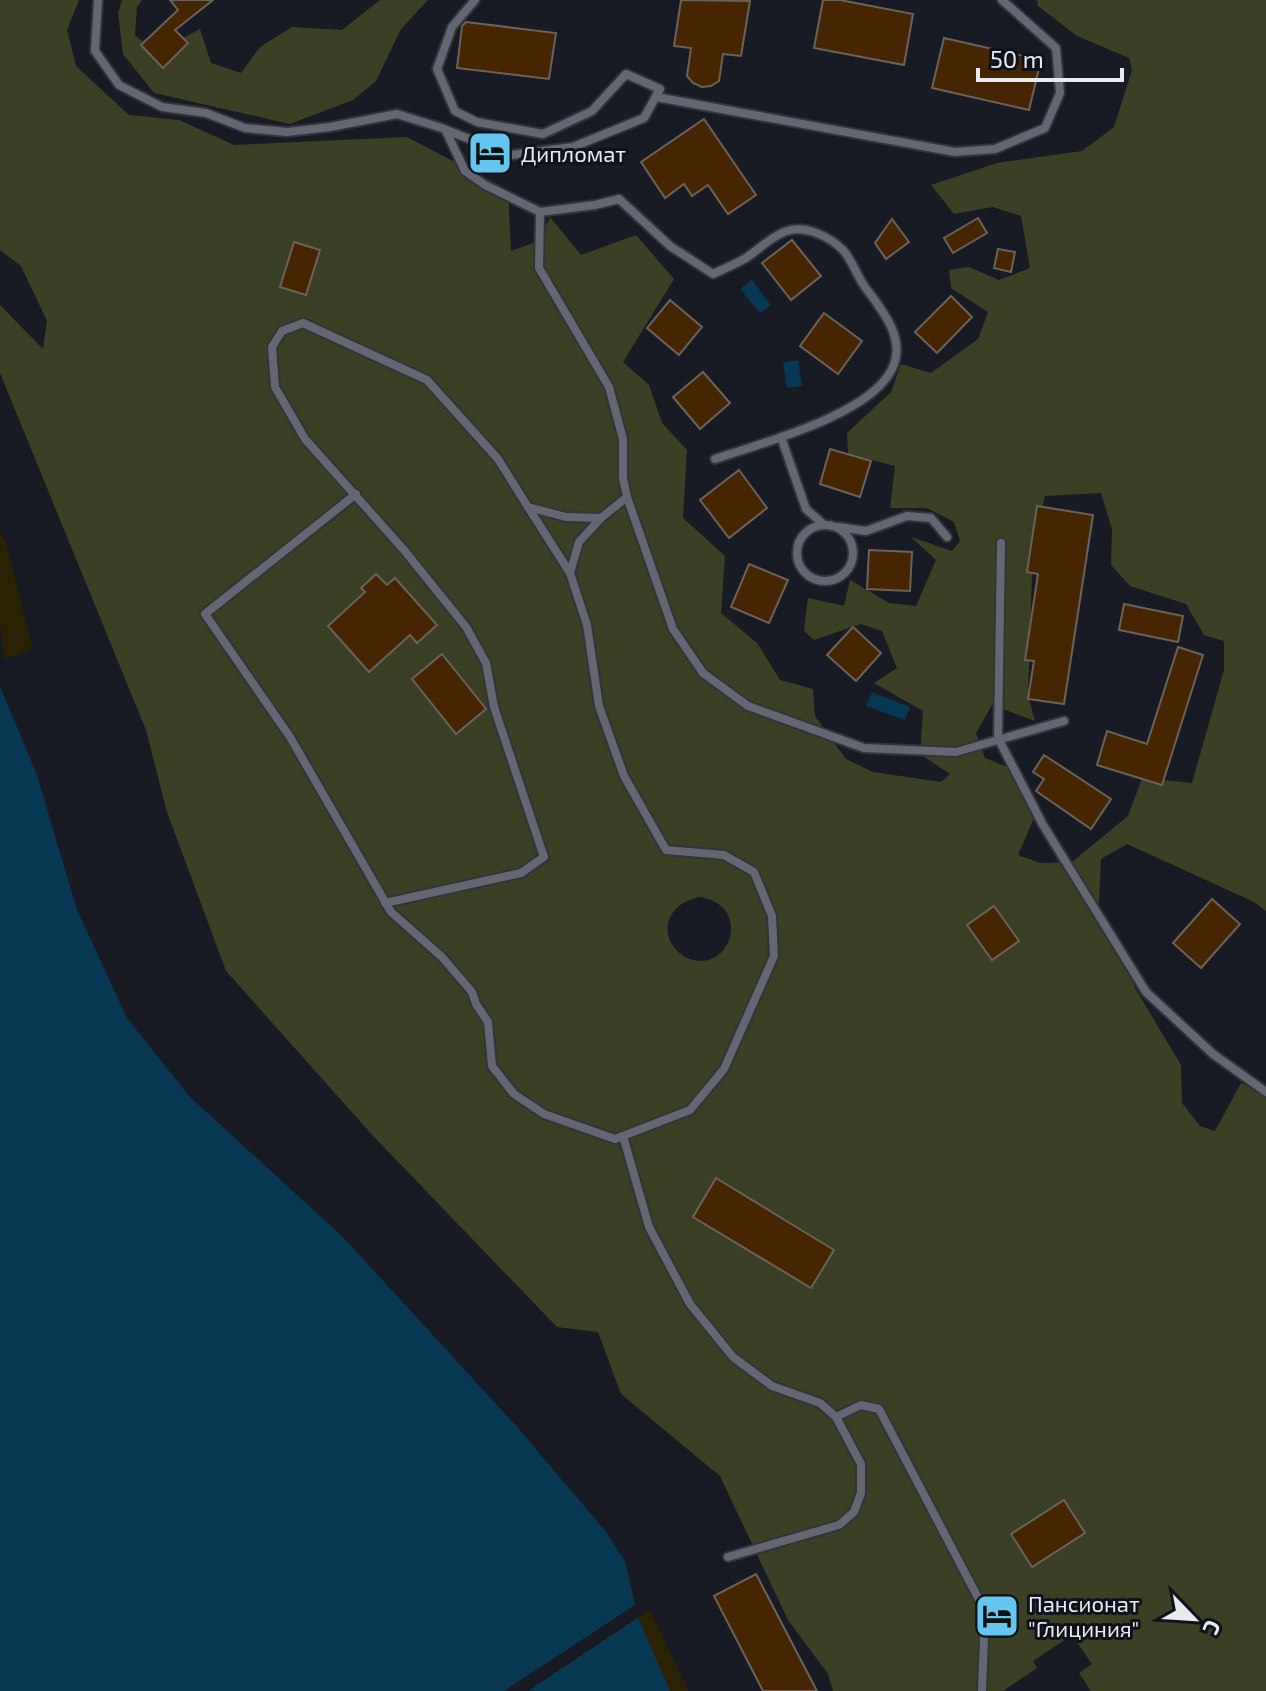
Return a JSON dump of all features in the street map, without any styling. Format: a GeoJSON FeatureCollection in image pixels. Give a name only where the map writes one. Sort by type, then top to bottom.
{"type":"FeatureCollection","features":[{"type":"Feature","properties":{"kind":"lane"},"geometry":{"type":"LineString","coordinates":[[98,0],[95,51],[119,85],[162,107],[206,113],[245,128],[287,132],[397,114],[511,155],[573,147],[644,118],[660,89],[626,74],[592,111],[543,134],[477,122],[455,111],[437,69],[452,27],[475,0]]}},
{"type":"Feature","properties":{"kind":"lane"},"geometry":{"type":"LineString","coordinates":[[656,97],[955,152],[995,149],[1045,128],[1060,93],[1056,48],[1002,0]]}},
{"type":"Feature","properties":{"kind":"lane"},"geometry":{"type":"LineString","coordinates":[[445,129],[465,171],[485,185],[540,212],[619,199],[670,246],[713,274],[744,259],[787,231],[816,232],[844,251],[887,316],[897,346],[893,369],[869,397],[842,412],[715,459]]}},
{"type":"Feature","properties":{"kind":"lane"},"geometry":{"type":"LineString","coordinates":[[540,212],[539,268],[609,387],[623,439],[623,478],[627,497],[673,629],[703,673],[748,706],[864,748],[956,752],[1064,721]]}},
{"type":"Feature","properties":{"kind":"lane"},"geometry":{"type":"LineString","coordinates":[[356,494],[205,614],[290,737],[385,903],[391,912],[442,957],[472,992],[488,1022],[492,1066],[514,1094],[544,1114],[615,1139],[690,1110],[724,1069],[774,956],[772,916],[754,872],[724,855],[666,850],[624,776],[599,706],[587,625],[570,573],[498,459],[427,380],[303,323],[282,331],[272,347],[275,387],[305,439],[356,494],[404,550],[466,627],[486,663],[494,707],[544,857],[521,873],[385,903]]}},
{"type":"Feature","properties":{"kind":"lane"},"geometry":{"type":"LineString","coordinates":[[781,437],[806,509],[823,524]]}},
{"type":"Feature","properties":{"kind":"lane"},"geometry":{"type":"LineString","coordinates":[[570,573],[579,542],[601,518],[627,497]]}},
{"type":"Feature","properties":{"kind":"lane"},"geometry":{"type":"LineString","coordinates":[[528,507],[566,517],[601,518]]}},
{"type":"Feature","properties":{"kind":"lane"},"geometry":{"type":"LineString","coordinates":[[837,526],[849,536],[854,550],[851,565],[842,576],[828,581],[813,579],[801,569],[796,555],[799,541],[809,529],[823,524],[837,526],[866,531],[907,516],[931,518],[947,537]]}},
{"type":"Feature","properties":{"kind":"lane"},"geometry":{"type":"LineString","coordinates":[[1001,543],[998,738],[1043,825],[1146,992],[1213,1054],[1266,1092]]}},
{"type":"Feature","properties":{"kind":"lane"},"geometry":{"type":"LineString","coordinates":[[623,1136],[649,1227],[690,1304],[733,1357],[772,1386],[820,1403],[836,1417],[861,1464],[861,1493],[854,1512],[839,1525],[728,1557]]}},
{"type":"Feature","properties":{"kind":"lane"},"geometry":{"type":"LineString","coordinates":[[836,1417],[861,1405],[879,1409],[905,1457],[985,1611],[982,1691]]}},
{"type":"Feature","properties":{"kind":"green space"},"geometry":{"type":"Polygon","coordinates":[[[0,0],[79,0],[67,30],[76,66],[129,115],[179,120],[234,145],[407,137],[508,190],[511,251],[539,241],[550,217],[581,255],[636,235],[674,279],[623,362],[649,385],[662,423],[687,450],[683,518],[725,556],[721,613],[757,643],[780,680],[813,689],[815,716],[846,759],[873,772],[941,782],[950,774],[920,754],[923,711],[874,683],[897,668],[882,631],[861,624],[814,640],[804,631],[808,598],[844,606],[850,580],[889,603],[916,606],[936,560],[911,537],[952,551],[960,541],[954,522],[927,508],[890,508],[895,466],[848,454],[847,433],[891,392],[901,364],[931,373],[978,339],[988,312],[951,288],[949,270],[969,267],[999,280],[1030,268],[1021,216],[993,207],[954,214],[931,185],[997,163],[1082,151],[1114,127],[1132,70],[1129,58],[1077,36],[1038,6],[1037,0],[1266,0],[1266,911],[1254,902],[1127,844],[1101,859],[1098,927],[1126,949],[1135,988],[1181,1065],[1182,1103],[1200,1126],[1215,1131],[1241,1083],[1266,1095],[1266,1691],[1091,1691],[1079,1673],[1092,1664],[1072,1635],[1033,1661],[1037,1668],[1003,1691],[833,1691],[828,1674],[788,1620],[720,1476],[621,1394],[598,1332],[557,1327],[375,1138],[226,971],[167,812],[146,730],[0,373],[0,305],[43,349],[47,321],[21,266],[0,250],[0,0]],[[1101,493],[1045,496],[1033,545],[1028,696],[1035,721],[992,705],[976,733],[985,758],[1012,769],[1038,809],[1018,855],[1040,863],[1072,862],[1128,816],[1142,778],[1192,783],[1224,670],[1224,641],[1204,635],[1186,604],[1130,586],[1111,565],[1112,529],[1101,493]],[[377,574],[361,587],[365,592],[328,626],[369,672],[410,635],[417,642],[387,585],[377,574]],[[700,897],[674,912],[668,933],[675,949],[687,958],[702,961],[715,957],[724,949],[731,925],[727,912],[716,903],[700,897]],[[717,1178],[693,1217],[811,1288],[834,1249],[717,1178]],[[1063,1500],[1011,1534],[1032,1567],[1084,1533],[1063,1500]]]}},
{"type":"Feature","properties":{"kind":"green space"},"geometry":{"type":"Polygon","coordinates":[[[122,0],[142,0],[137,7],[135,35],[156,53],[200,29],[211,63],[241,73],[260,47],[292,27],[342,30],[380,0],[428,0],[401,29],[376,81],[353,100],[290,124],[154,93],[123,54],[118,13],[122,0]]]}},
{"type":"Feature","properties":{"kind":"sand"},"geometry":{"type":"Polygon","coordinates":[[[0,533],[6,542],[33,649],[5,659],[0,627],[0,533]]]}},
{"type":"Feature","properties":{"kind":"sand"},"geometry":{"type":"Polygon","coordinates":[[[650,1610],[689,1691],[670,1691],[638,1617],[650,1610]]]}},
{"type":"Feature","properties":{"kind":"water"},"geometry":{"type":"Polygon","coordinates":[[[752,280],[771,305],[760,313],[740,289],[752,280]]]}},
{"type":"Feature","properties":{"kind":"water"},"geometry":{"type":"Polygon","coordinates":[[[798,360],[802,386],[787,388],[783,363],[798,360]]]}},
{"type":"Feature","properties":{"kind":"water"},"geometry":{"type":"Polygon","coordinates":[[[0,686],[37,775],[77,910],[127,1018],[190,1097],[343,1237],[519,1429],[606,1532],[625,1561],[638,1617],[670,1691],[0,1691],[0,686]]]}},
{"type":"Feature","properties":{"kind":"water"},"geometry":{"type":"Polygon","coordinates":[[[872,692],[910,707],[905,720],[866,706],[872,692]]]}},
{"type":"Feature","properties":{"kind":"pier"},"geometry":{"type":"Polygon","coordinates":[[[638,1603],[642,1615],[528,1691],[504,1691],[638,1603]]]}},
{"type":"Feature","properties":{"kind":"building"},"geometry":{"type":"Polygon","coordinates":[[[170,0],[213,0],[175,30],[188,43],[163,68],[141,45],[178,10],[170,0]]]}},
{"type":"Feature","properties":{"kind":"building"},"geometry":{"type":"Polygon","coordinates":[[[681,0],[750,1],[741,56],[723,54],[719,81],[711,86],[702,87],[693,83],[687,76],[691,48],[674,46],[681,0]]]}},
{"type":"Feature","properties":{"kind":"building"},"geometry":{"type":"Polygon","coordinates":[[[823,0],[840,0],[913,14],[904,65],[814,48],[823,0]]]}},
{"type":"Feature","properties":{"kind":"building"},"geometry":{"type":"Polygon","coordinates":[[[466,22],[556,33],[549,79],[457,68],[462,26],[466,22]]]}},
{"type":"Feature","properties":{"kind":"building"},"geometry":{"type":"Polygon","coordinates":[[[944,38],[1041,60],[1029,110],[932,88],[944,38]]]}},
{"type":"Feature","properties":{"kind":"building"},"geometry":{"type":"Polygon","coordinates":[[[704,119],[756,195],[728,214],[708,185],[692,196],[684,184],[665,198],[641,162],[704,119]]]}},
{"type":"Feature","properties":{"kind":"building"},"geometry":{"type":"Polygon","coordinates":[[[978,218],[987,233],[953,253],[944,238],[978,218]]]}},
{"type":"Feature","properties":{"kind":"building"},"geometry":{"type":"Polygon","coordinates":[[[892,219],[909,242],[886,259],[875,243],[892,219]]]}},
{"type":"Feature","properties":{"kind":"building"},"geometry":{"type":"Polygon","coordinates":[[[792,240],[821,276],[791,300],[762,263],[792,240]]]}},
{"type":"Feature","properties":{"kind":"building"},"geometry":{"type":"Polygon","coordinates":[[[294,242],[320,250],[306,295],[280,287],[294,242]]]}},
{"type":"Feature","properties":{"kind":"building"},"geometry":{"type":"Polygon","coordinates":[[[998,249],[1015,252],[1011,272],[994,268],[998,249]]]}},
{"type":"Feature","properties":{"kind":"building"},"geometry":{"type":"Polygon","coordinates":[[[951,296],[972,317],[937,353],[915,332],[951,296]]]}},
{"type":"Feature","properties":{"kind":"building"},"geometry":{"type":"Polygon","coordinates":[[[670,300],[702,327],[679,355],[647,328],[670,300]]]}},
{"type":"Feature","properties":{"kind":"building"},"geometry":{"type":"Polygon","coordinates":[[[824,313],[862,341],[838,374],[800,346],[824,313]]]}},
{"type":"Feature","properties":{"kind":"building"},"geometry":{"type":"Polygon","coordinates":[[[703,372],[730,403],[700,429],[673,397],[703,372]]]}},
{"type":"Feature","properties":{"kind":"building"},"geometry":{"type":"Polygon","coordinates":[[[830,449],[871,461],[860,497],[820,484],[830,449]]]}},
{"type":"Feature","properties":{"kind":"building"},"geometry":{"type":"Polygon","coordinates":[[[739,470],[767,508],[729,538],[700,500],[739,470]]]}},
{"type":"Feature","properties":{"kind":"building"},"geometry":{"type":"Polygon","coordinates":[[[1037,506],[1093,515],[1064,704],[1028,699],[1034,661],[1025,660],[1038,574],[1027,572],[1037,506]]]}},
{"type":"Feature","properties":{"kind":"building"},"geometry":{"type":"Polygon","coordinates":[[[869,550],[912,552],[910,591],[867,589],[869,550]]]}},
{"type":"Feature","properties":{"kind":"building"},"geometry":{"type":"Polygon","coordinates":[[[749,564],[788,580],[769,623],[731,607],[749,564]]]}},
{"type":"Feature","properties":{"kind":"building"},"geometry":{"type":"Polygon","coordinates":[[[376,574],[387,585],[395,578],[437,625],[417,643],[410,635],[369,672],[328,626],[365,592],[361,588],[376,574]]]}},
{"type":"Feature","properties":{"kind":"building"},"geometry":{"type":"Polygon","coordinates":[[[1124,604],[1183,616],[1178,642],[1119,630],[1124,604]]]}},
{"type":"Feature","properties":{"kind":"building"},"geometry":{"type":"Polygon","coordinates":[[[853,627],[881,653],[856,681],[827,655],[853,627]]]}},
{"type":"Feature","properties":{"kind":"building"},"geometry":{"type":"Polygon","coordinates":[[[1178,647],[1203,655],[1162,785],[1097,765],[1107,731],[1147,744],[1178,647]]]}},
{"type":"Feature","properties":{"kind":"building"},"geometry":{"type":"Polygon","coordinates":[[[442,654],[486,709],[456,734],[412,679],[442,654]]]}},
{"type":"Feature","properties":{"kind":"building"},"geometry":{"type":"Polygon","coordinates":[[[1044,755],[1111,799],[1091,829],[1036,791],[1044,779],[1033,772],[1044,755]]]}},
{"type":"Feature","properties":{"kind":"building"},"geometry":{"type":"Polygon","coordinates":[[[1212,899],[1240,924],[1201,968],[1173,943],[1212,899]]]}},
{"type":"Feature","properties":{"kind":"building"},"geometry":{"type":"Polygon","coordinates":[[[994,906],[1019,941],[992,960],[967,925],[994,906]]]}},
{"type":"Feature","properties":{"kind":"building"},"geometry":{"type":"Polygon","coordinates":[[[716,1178],[834,1250],[811,1288],[693,1217],[716,1178]]]}},
{"type":"Feature","properties":{"kind":"building"},"geometry":{"type":"Polygon","coordinates":[[[1064,1500],[1085,1533],[1032,1567],[1011,1534],[1064,1500]]]}},
{"type":"Feature","properties":{"kind":"building"},"geometry":{"type":"Polygon","coordinates":[[[756,1574],[817,1691],[763,1691],[714,1596],[756,1574]]]}},
{"type":"Feature","properties":{"kind":"place","name":"Дипломат"},"geometry":{"type":"Point","coordinates":[490,153]}},
{"type":"Feature","properties":{"kind":"place","name":"Пансионат \"Глициния\""},"geometry":{"type":"Point","coordinates":[997,1616]}}]}
